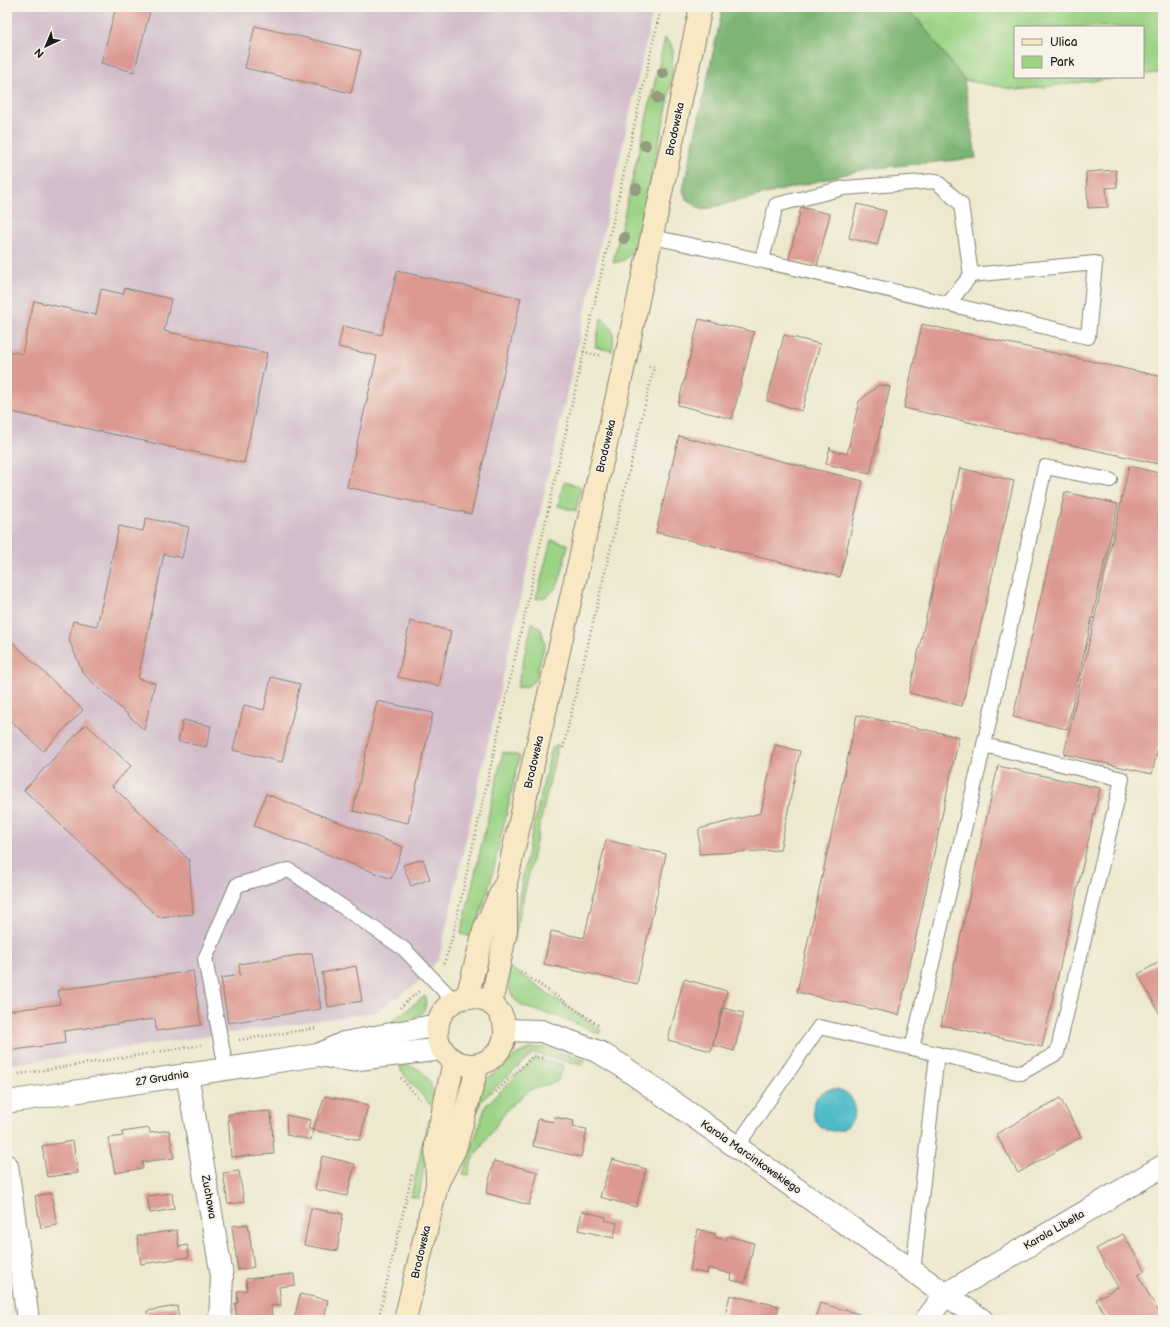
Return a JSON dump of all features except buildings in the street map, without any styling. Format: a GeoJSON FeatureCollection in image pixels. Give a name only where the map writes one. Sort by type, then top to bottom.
{"type":"FeatureCollection","features":[{"type":"Feature","properties":{"kind":"street","name":"Brodowska"},"geometry":{"type":"LineString","coordinates":[[491,1004],[506,931],[506,883],[652,237],[701,7]]}},
{"type":"Feature","properties":{"kind":"street","name":"Brodowska"},"geometry":{"type":"LineString","coordinates":[[461,999],[485,926],[506,883]]}},
{"type":"Feature","properties":{"kind":"street"},"geometry":{"type":"LineString","coordinates":[[461,999],[479,999],[491,1004],[500,1014],[505,1030],[502,1046],[492,1058],[478,1065],[463,1064],[448,1055],[439,1045],[436,1030],[441,1013],[461,999]]}},
{"type":"Feature","properties":{"kind":"street","name":"27 Grudnia"},"geometry":{"type":"LineString","coordinates":[[7,1102],[318,1055],[344,1043],[438,1025]]}},
{"type":"Feature","properties":{"kind":"street","name":"Karola Marcinkowskiego"},"geometry":{"type":"LineString","coordinates":[[505,1030],[541,1031],[599,1052],[622,1066],[737,1146],[982,1320]]}},
{"type":"Feature","properties":{"kind":"street","name":"27 Grudnia"},"geometry":{"type":"LineString","coordinates":[[318,1055],[350,1060],[448,1055]]}},
{"type":"Feature","properties":{"kind":"street","name":"Brodowska"},"geometry":{"type":"LineString","coordinates":[[437,1185],[436,1143],[448,1055]]}},
{"type":"Feature","properties":{"kind":"street","name":"Brodowska"},"geometry":{"type":"LineString","coordinates":[[405,1320],[437,1185],[455,1148],[478,1065]]}},
{"type":"Feature","properties":{"kind":"street","name":"Zuchowa"},"geometry":{"type":"LineString","coordinates":[[188,1074],[222,1276],[220,1320]]}},
{"type":"Feature","properties":{"kind":"street"},"geometry":{"type":"LineString","coordinates":[[7,1166],[28,1320]]}},
{"type":"Feature","properties":{"kind":"street","name":"Karola Libelta"},"geometry":{"type":"LineString","coordinates":[[946,1294],[1163,1166]]}},
{"type":"Feature","properties":{"kind":"street"},"geometry":{"type":"LineString","coordinates":[[926,1320],[946,1294]]}},
{"type":"Feature","properties":{"kind":"lane"},"geometry":{"type":"LineString","coordinates":[[762,260],[776,205],[844,188],[936,181],[961,204],[970,276],[948,304]]}},
{"type":"Feature","properties":{"kind":"lane"},"geometry":{"type":"LineString","coordinates":[[652,237],[762,260],[1088,337],[1095,263],[970,276]]}},
{"type":"Feature","properties":{"kind":"lane"},"geometry":{"type":"LineString","coordinates":[[912,1048],[984,745],[1044,467],[1110,480]]}},
{"type":"Feature","properties":{"kind":"lane"},"geometry":{"type":"LineString","coordinates":[[737,1146],[820,1026],[1021,1073],[1057,1053],[1122,779],[984,745]]}},
{"type":"Feature","properties":{"kind":"lane"},"geometry":{"type":"LineString","coordinates":[[226,1068],[205,959],[237,885],[289,870],[404,949],[432,978],[461,999]]}},
{"type":"Feature","properties":{"kind":"lane"},"geometry":{"type":"LineString","coordinates":[[913,1272],[937,1054]]}},
{"type":"Feature","properties":{"kind":"path"},"geometry":{"type":"LineString","coordinates":[[397,1010],[409,1002],[444,964],[452,939],[661,7]]}},
{"type":"Feature","properties":{"kind":"path"},"geometry":{"type":"LineString","coordinates":[[583,352],[608,357]]}},
{"type":"Feature","properties":{"kind":"path"},"geometry":{"type":"LineString","coordinates":[[560,754],[568,732],[654,367],[640,364]]}},
{"type":"Feature","properties":{"kind":"path"},"geometry":{"type":"LineString","coordinates":[[518,969],[603,1028]]}},
{"type":"Feature","properties":{"kind":"path"},"geometry":{"type":"LineString","coordinates":[[7,1076],[322,1027]]}},
{"type":"Feature","properties":{"kind":"path"},"geometry":{"type":"LineString","coordinates":[[495,1093],[533,1056],[545,1058]]}},
{"type":"Feature","properties":{"kind":"path"},"geometry":{"type":"LineString","coordinates":[[398,1074],[425,1106]]}},
{"type":"Feature","properties":{"kind":"path"},"geometry":{"type":"LineString","coordinates":[[378,1320],[413,1167]]}},
{"type":"Feature","properties":{"kind":"shaded area"},"geometry":{"type":"Polygon","coordinates":[[[7,7],[654,7],[439,959],[415,985],[376,1012],[7,1065],[7,7]]]}},
{"type":"Feature","properties":{"kind":"green space"},"geometry":{"type":"Polygon","coordinates":[[[723,7],[891,7],[916,17],[964,80],[976,158],[866,169],[702,210],[686,199],[683,190],[723,7]]]}},
{"type":"Feature","properties":{"kind":"green space"},"geometry":{"type":"Polygon","coordinates":[[[891,7],[1163,7],[1163,72],[1144,75],[1144,26],[1014,26],[1014,78],[1117,78],[1018,90],[964,80],[916,17],[891,7]]]}},
{"type":"Feature","properties":{"kind":"green space"},"geometry":{"type":"Polygon","coordinates":[[[665,38],[671,45],[673,51],[672,78],[667,107],[635,247],[627,258],[613,263],[665,38]]]}},
{"type":"Feature","properties":{"kind":"green space"},"geometry":{"type":"Polygon","coordinates":[[[601,318],[606,321],[612,329],[612,351],[595,347],[601,318]]]}},
{"type":"Feature","properties":{"kind":"green space"},"geometry":{"type":"Polygon","coordinates":[[[564,482],[579,486],[581,488],[576,511],[558,506],[564,482]]]}},
{"type":"Feature","properties":{"kind":"green space"},"geometry":{"type":"Polygon","coordinates":[[[551,540],[568,544],[563,570],[560,579],[551,593],[545,597],[536,599],[551,540]]]}},
{"type":"Feature","properties":{"kind":"green space"},"geometry":{"type":"Polygon","coordinates":[[[532,622],[541,629],[545,644],[535,680],[528,686],[517,688],[532,622]]]}},
{"type":"Feature","properties":{"kind":"green space"},"geometry":{"type":"Polygon","coordinates":[[[558,744],[513,944],[529,846],[552,748],[558,744]]]}},
{"type":"Feature","properties":{"kind":"green space"},"geometry":{"type":"Polygon","coordinates":[[[503,752],[520,756],[491,880],[473,937],[461,934],[503,752]]]}},
{"type":"Feature","properties":{"kind":"green space"},"geometry":{"type":"Polygon","coordinates":[[[508,966],[601,1030],[599,1034],[567,1020],[525,1007],[518,1003],[510,990],[508,966]]]}},
{"type":"Feature","properties":{"kind":"green space"},"geometry":{"type":"Polygon","coordinates":[[[425,996],[426,1003],[424,1009],[417,1017],[393,1024],[393,1020],[425,996]]]}},
{"type":"Feature","properties":{"kind":"green space"},"geometry":{"type":"Polygon","coordinates":[[[532,1048],[545,1048],[586,1060],[581,1065],[533,1053],[481,1101],[478,1111],[474,1114],[485,1080],[506,1065],[514,1056],[532,1048]]]}},
{"type":"Feature","properties":{"kind":"green space"},"geometry":{"type":"Polygon","coordinates":[[[534,1059],[564,1065],[557,1082],[530,1090],[509,1107],[472,1160],[469,1175],[463,1174],[486,1105],[534,1059]]]}},
{"type":"Feature","properties":{"kind":"green space"},"geometry":{"type":"Polygon","coordinates":[[[400,1064],[416,1068],[427,1077],[432,1091],[433,1108],[401,1071],[400,1064]]]}},
{"type":"Feature","properties":{"kind":"green space"},"geometry":{"type":"Polygon","coordinates":[[[430,1119],[419,1198],[411,1196],[427,1124],[430,1119]]]}},
{"type":"Feature","properties":{"kind":"water"},"geometry":{"type":"Polygon","coordinates":[[[830,1089],[838,1089],[846,1092],[852,1098],[855,1110],[852,1122],[846,1128],[838,1131],[830,1131],[822,1128],[816,1122],[813,1114],[813,1106],[816,1098],[822,1092],[830,1089]]]}}]}
